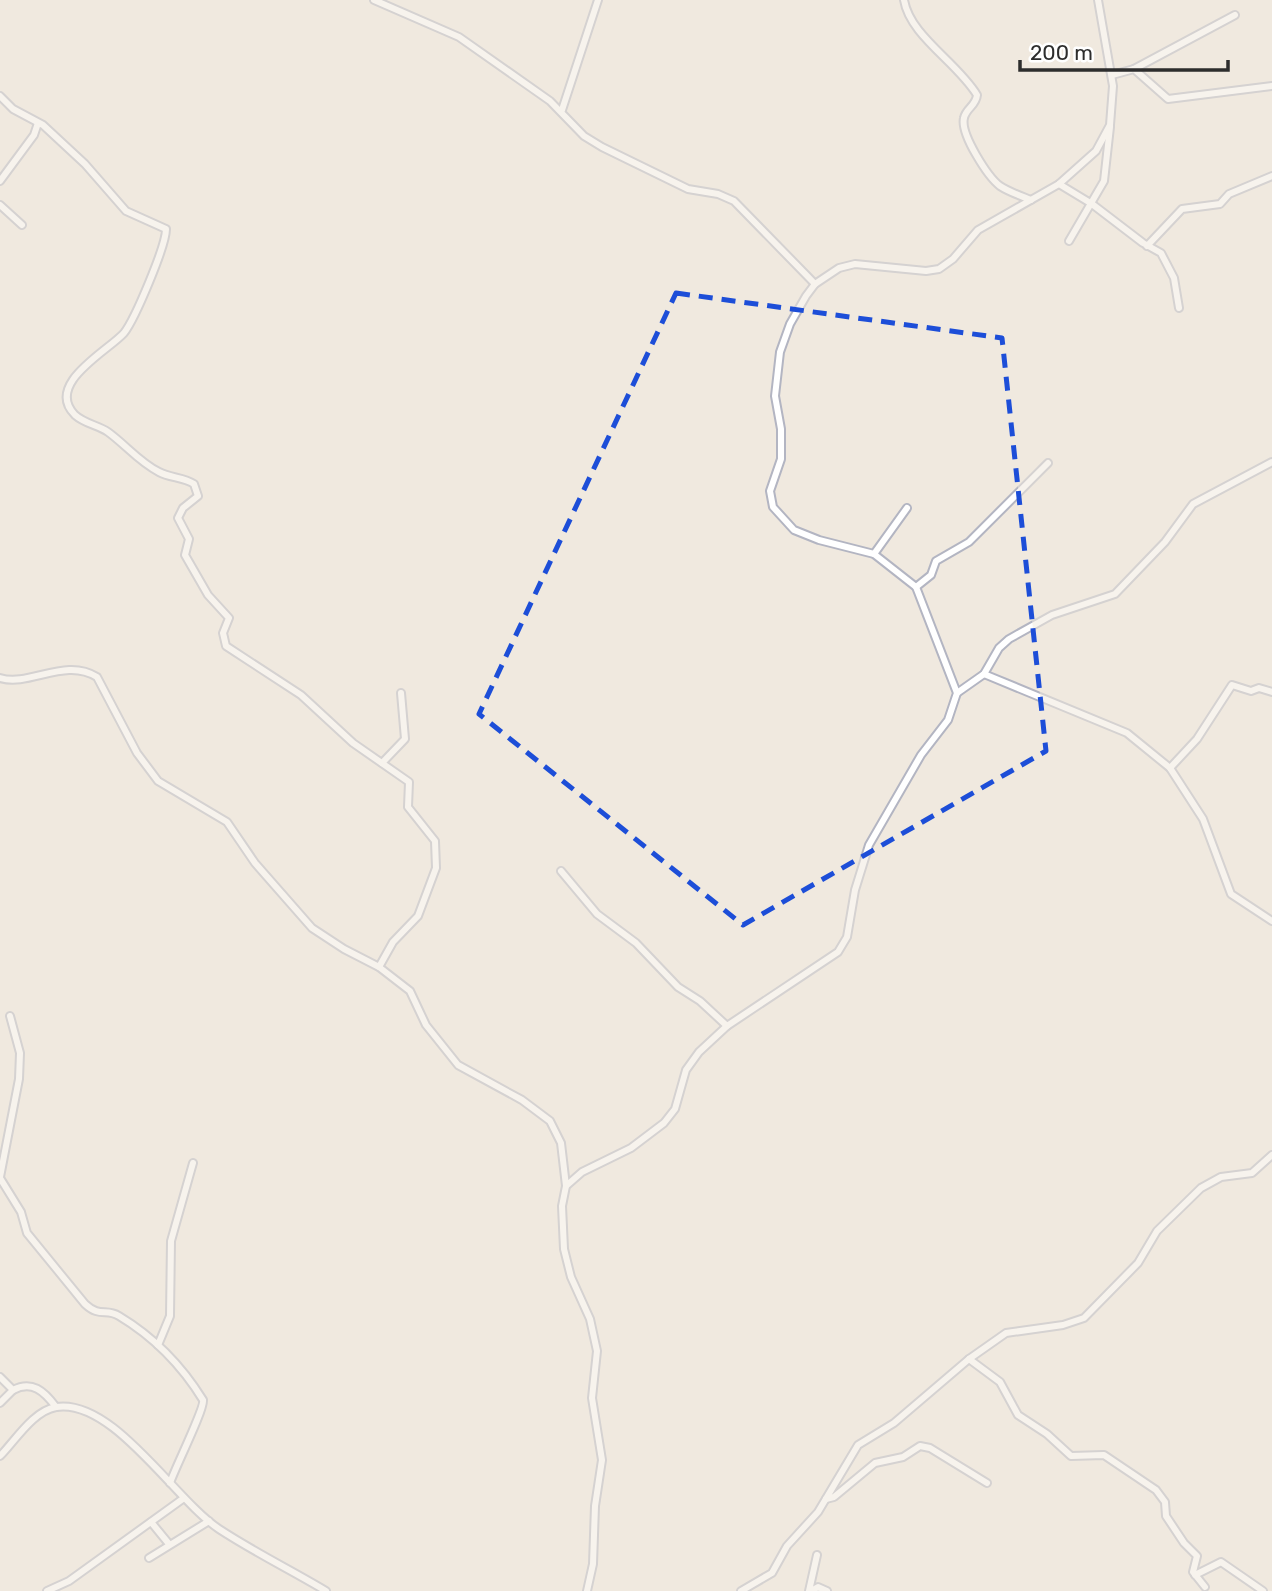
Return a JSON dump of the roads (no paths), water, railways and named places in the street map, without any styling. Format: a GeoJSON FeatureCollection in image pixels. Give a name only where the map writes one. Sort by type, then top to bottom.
{"type":"FeatureCollection","features":[{"type":"Feature","properties":{"kind":"street"},"geometry":{"type":"LineString","coordinates":[[374,0],[459,37],[562,110],[587,139],[688,189],[722,195],[734,201],[815,284]]}},
{"type":"Feature","properties":{"kind":"street"},"geometry":{"type":"LineString","coordinates":[[562,110],[598,0]]}},
{"type":"Feature","properties":{"kind":"street"},"geometry":{"type":"LineString","coordinates":[[904,0],[913,25],[949,59],[977,95],[976,103],[964,116],[963,125],[984,167],[1001,187],[1031,200]]}},
{"type":"Feature","properties":{"kind":"street"},"geometry":{"type":"LineString","coordinates":[[1069,241],[1092,204],[1105,175],[1112,75],[1098,0]]}},
{"type":"Feature","properties":{"kind":"street"},"geometry":{"type":"LineString","coordinates":[[1112,75],[1134,69],[1235,15]]}},
{"type":"Feature","properties":{"kind":"street"},"geometry":{"type":"LineString","coordinates":[[1134,69],[1168,99],[1272,86]]}},
{"type":"Feature","properties":{"kind":"street"},"geometry":{"type":"LineString","coordinates":[[0,96],[13,109],[38,123],[85,164],[126,211],[166,229],[165,246],[126,330],[76,376],[69,391],[69,406],[81,420],[107,431],[150,467],[194,484],[198,496],[183,508],[178,517],[189,539],[186,555],[208,595],[229,618],[223,633],[226,646],[301,695],[341,733],[410,784],[408,807],[435,841],[436,863],[418,916],[393,942],[379,967]]}},
{"type":"Feature","properties":{"kind":"street"},"geometry":{"type":"LineString","coordinates":[[0,181],[25,148],[38,123]]}},
{"type":"Feature","properties":{"kind":"street"},"geometry":{"type":"LineString","coordinates":[[957,692],[916,587],[874,554],[806,536],[785,522],[771,502],[770,491],[780,459],[781,429],[775,396],[780,352],[790,324],[815,284],[839,268],[855,264],[926,271],[939,269],[953,259],[978,230],[1059,184],[1096,151],[1110,125]]}},
{"type":"Feature","properties":{"kind":"street"},"geometry":{"type":"LineString","coordinates":[[1147,246],[1182,209],[1220,204],[1230,194],[1272,176]]}},
{"type":"Feature","properties":{"kind":"street"},"geometry":{"type":"LineString","coordinates":[[1059,184],[1092,204],[1164,256],[1174,278],[1179,308]]}},
{"type":"Feature","properties":{"kind":"street"},"geometry":{"type":"LineString","coordinates":[[0,205],[22,225]]}},
{"type":"Feature","properties":{"kind":"street"},"geometry":{"type":"LineString","coordinates":[[566,1186],[582,1172],[631,1148],[664,1123],[676,1109],[682,1082],[691,1063],[727,1026],[838,952],[846,937],[855,890],[869,845],[921,755],[948,720],[957,692],[984,674],[999,648],[1009,639],[1052,615],[1115,594],[1166,542],[1192,504],[1211,492],[1231,487],[1272,462]]}},
{"type":"Feature","properties":{"kind":"street"},"geometry":{"type":"LineString","coordinates":[[916,587],[931,575],[936,561],[969,542],[1048,463]]}},
{"type":"Feature","properties":{"kind":"street"},"geometry":{"type":"LineString","coordinates":[[874,554],[906,508]]}},
{"type":"Feature","properties":{"kind":"street"},"geometry":{"type":"LineString","coordinates":[[0,678],[72,669],[88,671],[97,677],[137,753],[158,781],[228,822],[255,863],[302,918],[344,949],[379,967],[410,991],[426,1025],[458,1065],[522,1100],[550,1121],[561,1143],[566,1186],[562,1206],[564,1249],[571,1276],[590,1319],[597,1351],[592,1398],[602,1460],[595,1506],[593,1564],[587,1591]]}},
{"type":"Feature","properties":{"kind":"street"},"geometry":{"type":"LineString","coordinates":[[984,674],[1127,733],[1170,768],[1203,819],[1231,894],[1272,921]]}},
{"type":"Feature","properties":{"kind":"street"},"geometry":{"type":"LineString","coordinates":[[1170,768],[1197,739],[1232,685],[1251,691],[1259,688],[1272,692]]}},
{"type":"Feature","properties":{"kind":"street"},"geometry":{"type":"LineString","coordinates":[[382,763],[405,739],[401,693]]}},
{"type":"Feature","properties":{"kind":"street"},"geometry":{"type":"LineString","coordinates":[[561,871],[597,914],[636,943],[678,987],[700,1001],[727,1026]]}},
{"type":"Feature","properties":{"kind":"street"},"geometry":{"type":"LineString","coordinates":[[10,1016],[20,1053],[19,1079],[0,1178],[21,1212],[27,1233],[85,1304],[97,1314],[118,1315],[158,1345],[194,1385],[204,1405],[179,1454],[170,1483]]}},
{"type":"Feature","properties":{"kind":"street"},"geometry":{"type":"LineString","coordinates":[[741,1591],[772,1573],[787,1546],[826,1499],[858,1445],[894,1423],[969,1359],[1015,1329],[1063,1325],[1084,1318],[1138,1263],[1157,1231],[1204,1185],[1221,1177],[1252,1172],[1272,1155]]}},
{"type":"Feature","properties":{"kind":"street"},"geometry":{"type":"LineString","coordinates":[[158,1345],[170,1316],[171,1241],[193,1163]]}},
{"type":"Feature","properties":{"kind":"street"},"geometry":{"type":"LineString","coordinates":[[969,1359],[1000,1382],[1018,1415],[1047,1434],[1071,1456],[1104,1455],[1158,1491],[1165,1502],[1166,1516],[1197,1556],[1193,1571],[1205,1587]]}},
{"type":"Feature","properties":{"kind":"street"},"geometry":{"type":"LineString","coordinates":[[0,1377],[13,1391]]}},
{"type":"Feature","properties":{"kind":"street"},"geometry":{"type":"LineString","coordinates":[[0,1403],[13,1391],[29,1384],[57,1407],[100,1417],[118,1429],[209,1521],[291,1574],[326,1591]]}},
{"type":"Feature","properties":{"kind":"street"},"geometry":{"type":"LineString","coordinates":[[0,1456],[43,1413],[57,1407]]}},
{"type":"Feature","properties":{"kind":"street"},"geometry":{"type":"LineString","coordinates":[[826,1499],[834,1497],[875,1463],[903,1457],[920,1446],[930,1448],[987,1483]]}},
{"type":"Feature","properties":{"kind":"street"},"geometry":{"type":"LineString","coordinates":[[47,1591],[69,1581],[184,1498]]}},
{"type":"Feature","properties":{"kind":"street"},"geometry":{"type":"LineString","coordinates":[[149,1558],[209,1521]]}},
{"type":"Feature","properties":{"kind":"street"},"geometry":{"type":"LineString","coordinates":[[151,1522],[169,1544]]}},
{"type":"Feature","properties":{"kind":"street"},"geometry":{"type":"LineString","coordinates":[[810,1591],[817,1555]]}},
{"type":"Feature","properties":{"kind":"street"},"geometry":{"type":"LineString","coordinates":[[1195,1575],[1221,1562],[1263,1591]]}},
{"type":"Feature","properties":{"kind":"street"},"geometry":{"type":"LineString","coordinates":[[810,1591],[818,1587],[827,1591]]}}]}
